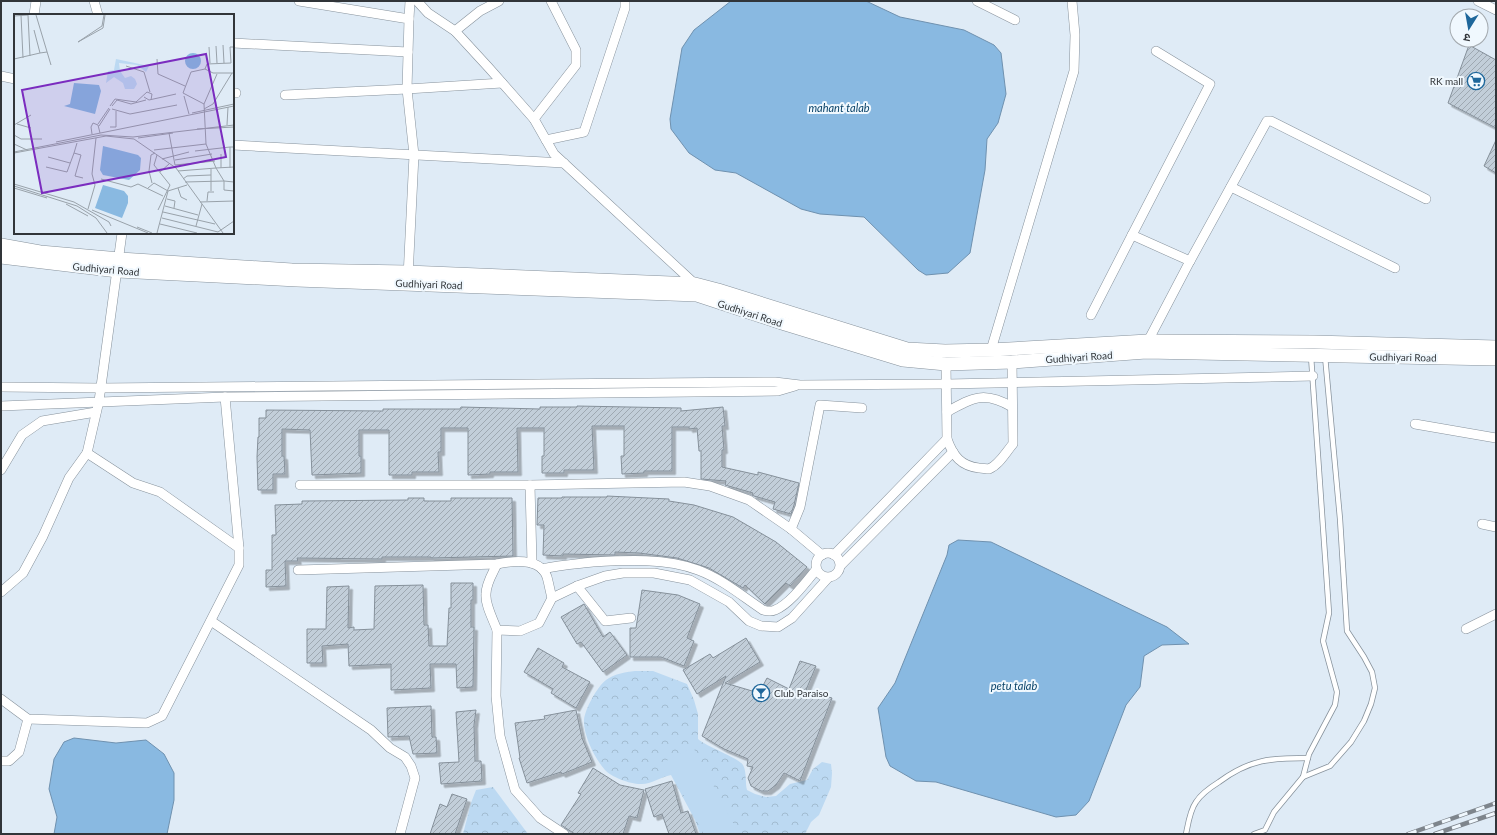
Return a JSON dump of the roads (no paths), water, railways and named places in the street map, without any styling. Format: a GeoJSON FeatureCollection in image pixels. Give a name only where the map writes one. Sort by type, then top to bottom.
{"type":"FeatureCollection","features":[{"type":"Feature","properties":{"kind":"street"},"geometry":{"type":"LineString","coordinates":[[34,14],[36,1]]}},
{"type":"Feature","properties":{"kind":"street"},"geometry":{"type":"LineString","coordinates":[[94,1],[98,14]]}},
{"type":"Feature","properties":{"kind":"street"},"geometry":{"type":"LineString","coordinates":[[299,1],[409,19]]}},
{"type":"Feature","properties":{"kind":"street"},"geometry":{"type":"LineString","coordinates":[[408,278],[414,155],[407,89],[410,1]]}},
{"type":"Feature","properties":{"kind":"street"},"geometry":{"type":"LineString","coordinates":[[417,1],[428,13],[455,31],[502,83],[534,119],[554,154],[696,289]]}},
{"type":"Feature","properties":{"kind":"street"},"geometry":{"type":"LineString","coordinates":[[455,31],[480,11],[498,1]]}},
{"type":"Feature","properties":{"kind":"street"},"geometry":{"type":"LineString","coordinates":[[534,119],[576,65],[576,50],[551,1]]}},
{"type":"Feature","properties":{"kind":"street"},"geometry":{"type":"LineString","coordinates":[[546,140],[584,132],[625,8],[625,1]]}},
{"type":"Feature","properties":{"kind":"street"},"geometry":{"type":"LineString","coordinates":[[977,1],[1015,20]]}},
{"type":"Feature","properties":{"kind":"street"},"geometry":{"type":"LineString","coordinates":[[991,350],[1074,71],[1075,35],[1072,1]]}},
{"type":"Feature","properties":{"kind":"street"},"geometry":{"type":"LineString","coordinates":[[1478,1],[1496,10]]}},
{"type":"Feature","properties":{"kind":"street"},"geometry":{"type":"LineString","coordinates":[[234,42],[408,52]]}},
{"type":"Feature","properties":{"kind":"street"},"geometry":{"type":"LineString","coordinates":[[1091,314],[1210,84],[1156,51]]}},
{"type":"Feature","properties":{"kind":"street"},"geometry":{"type":"LineString","coordinates":[[1,76],[14,79]]}},
{"type":"Feature","properties":{"kind":"street"},"geometry":{"type":"LineString","coordinates":[[285,95],[502,83]]}},
{"type":"Feature","properties":{"kind":"street"},"geometry":{"type":"LineString","coordinates":[[1148,341],[1267,121],[1271,121],[1426,199]]}},
{"type":"Feature","properties":{"kind":"street"},"geometry":{"type":"LineString","coordinates":[[234,145],[564,163]]}},
{"type":"Feature","properties":{"kind":"street"},"geometry":{"type":"LineString","coordinates":[[1230,187],[1394,268]]}},
{"type":"Feature","properties":{"kind":"street"},"geometry":{"type":"LineString","coordinates":[[1,592],[23,573],[43,536],[69,478],[87,453],[99,401],[119,265],[122,234]]}},
{"type":"Feature","properties":{"kind":"street"},"geometry":{"type":"LineString","coordinates":[[1132,235],[1190,261]]}},
{"type":"Feature","properties":{"kind":"street","name":"Gudhiyari Road"},"geometry":{"type":"LineString","coordinates":[[1,245],[119,265]]}},
{"type":"Feature","properties":{"kind":"street","name":"Gudhiyari Road"},"geometry":{"type":"LineString","coordinates":[[1,257],[119,265],[292,270],[408,278],[696,289],[725,292],[907,349],[945,351],[991,350],[1148,341],[1314,342],[1496,347]]}},
{"type":"Feature","properties":{"kind":"street","name":"Gudhiyari Road"},"geometry":{"type":"LineString","coordinates":[[696,289],[782,324],[903,360],[946,364],[1012,362],[1146,352],[1496,359]]}},
{"type":"Feature","properties":{"kind":"street"},"geometry":{"type":"LineString","coordinates":[[946,364],[947,439],[953,452],[962,463],[972,467],[988,469],[997,464],[1013,444],[1012,362]]}},
{"type":"Feature","properties":{"kind":"street"},"geometry":{"type":"LineString","coordinates":[[1,387],[100,388],[775,382],[800,385],[946,384],[1313,376]]}},
{"type":"Feature","properties":{"kind":"street"},"geometry":{"type":"LineString","coordinates":[[1,406],[225,397],[778,391],[800,385]]}},
{"type":"Feature","properties":{"kind":"street"},"geometry":{"type":"LineString","coordinates":[[1,700],[28,719],[146,723],[162,716],[239,565],[239,548],[225,397]]}},
{"type":"Feature","properties":{"kind":"street"},"geometry":{"type":"LineString","coordinates":[[947,412],[971,400],[986,397],[1000,400],[1012,408]]}},
{"type":"Feature","properties":{"kind":"street"},"geometry":{"type":"LineString","coordinates":[[791,529],[800,507],[820,405],[862,408]]}},
{"type":"Feature","properties":{"kind":"street"},"geometry":{"type":"LineString","coordinates":[[1,470],[22,435],[42,421],[96,412]]}},
{"type":"Feature","properties":{"kind":"street"},"geometry":{"type":"LineString","coordinates":[[1415,424],[1496,438]]}},
{"type":"Feature","properties":{"kind":"street"},"geometry":{"type":"LineString","coordinates":[[834,556],[947,439]]}},
{"type":"Feature","properties":{"kind":"street"},"geometry":{"type":"LineString","coordinates":[[498,630],[520,631],[539,623],[552,598],[577,586],[605,576],[622,573],[654,572],[690,580],[729,602],[749,621],[761,626],[778,627],[792,618],[828,578],[834,576],[839,571],[841,565],[953,452]]}},
{"type":"Feature","properties":{"kind":"street"},"geometry":{"type":"LineString","coordinates":[[87,453],[133,483],[160,492],[239,548]]}},
{"type":"Feature","properties":{"kind":"street"},"geometry":{"type":"LineString","coordinates":[[300,485],[690,483],[710,486],[749,500],[791,529],[822,555]]}},
{"type":"Feature","properties":{"kind":"street"},"geometry":{"type":"LineString","coordinates":[[530,485],[532,563]]}},
{"type":"Feature","properties":{"kind":"street"},"geometry":{"type":"LineString","coordinates":[[1482,524],[1496,527]]}},
{"type":"Feature","properties":{"kind":"street"},"geometry":{"type":"LineString","coordinates":[[828,578],[821,576],[816,570],[818,559],[822,555],[828,554],[834,556],[839,560],[841,565]]}},
{"type":"Feature","properties":{"kind":"street"},"geometry":{"type":"LineString","coordinates":[[298,570],[496,564],[516,561],[532,563],[542,569],[547,576],[552,598]]}},
{"type":"Feature","properties":{"kind":"street"},"geometry":{"type":"LineString","coordinates":[[542,569],[558,565],[608,561],[654,561],[698,570],[721,581],[763,610],[768,611],[775,610],[787,602],[816,570]]}},
{"type":"Feature","properties":{"kind":"street"},"geometry":{"type":"LineString","coordinates":[[654,561],[654,572]]}},
{"type":"Feature","properties":{"kind":"street"},"geometry":{"type":"LineString","coordinates":[[496,564],[486,594],[487,604],[498,630],[496,696],[500,736],[515,790],[540,818],[564,834]]}},
{"type":"Feature","properties":{"kind":"street"},"geometry":{"type":"LineString","coordinates":[[577,586],[605,621],[631,618]]}},
{"type":"Feature","properties":{"kind":"street"},"geometry":{"type":"LineString","coordinates":[[1466,629],[1496,614]]}},
{"type":"Feature","properties":{"kind":"street"},"geometry":{"type":"LineString","coordinates":[[211,621],[371,730],[390,748],[405,757],[411,766],[415,778],[400,834]]}},
{"type":"Feature","properties":{"kind":"street"},"geometry":{"type":"LineString","coordinates":[[1,761],[9,761],[20,752],[28,719]]}},
{"type":"Feature","properties":{"kind":"lane"},"geometry":{"type":"LineString","coordinates":[[1254,834],[1265,830],[1274,812],[1303,777],[1308,758],[1335,705],[1337,692],[1323,642],[1330,613],[1311,356]]}},
{"type":"Feature","properties":{"kind":"lane"},"geometry":{"type":"LineString","coordinates":[[1303,777],[1330,766],[1351,742],[1364,721],[1371,704],[1375,688],[1372,672],[1347,631],[1340,519],[1325,356]]}},
{"type":"Feature","properties":{"kind":"lane"},"geometry":{"type":"LineString","coordinates":[[1186,834],[1195,802],[1208,789],[1230,773],[1254,762],[1278,758],[1308,758]]}},
{"type":"Feature","properties":{"kind":"water","name":"mahant talab"},"geometry":{"type":"Polygon","coordinates":[[[731,1],[866,1],[900,17],[964,30],[994,45],[1001,53],[1006,94],[998,123],[987,139],[985,170],[970,253],[948,273],[926,275],[918,270],[864,217],[820,214],[801,209],[736,173],[715,170],[689,153],[671,129],[670,119],[682,48],[694,30],[731,1]]]}},
{"type":"Feature","properties":{"kind":"water","name":"petu talab"},"geometry":{"type":"Polygon","coordinates":[[[958,540],[991,542],[1167,627],[1189,644],[1162,645],[1144,656],[1140,687],[1126,705],[1089,801],[1076,815],[1056,817],[936,782],[916,781],[890,766],[886,757],[878,708],[895,683],[947,555],[949,545],[958,540]]]}},
{"type":"Feature","properties":{"kind":"water"},"geometry":{"type":"Polygon","coordinates":[[[74,738],[116,743],[146,740],[164,754],[174,773],[174,800],[167,834],[54,834],[57,817],[49,789],[54,759],[64,742],[74,738]]]}},
{"type":"Feature","properties":{"kind":"railway"},"geometry":{"type":"LineString","coordinates":[[1408,834],[1496,803]]}},
{"type":"Feature","properties":{"kind":"railway"},"geometry":{"type":"LineString","coordinates":[[1435,834],[1496,813]]}},
{"type":"Feature","properties":{"kind":"place","name":"RK mall"},"geometry":{"type":"Point","coordinates":[1476,81]}},
{"type":"Feature","properties":{"kind":"place","name":"Club Paraiso"},"geometry":{"type":"Point","coordinates":[761,693]}}]}
